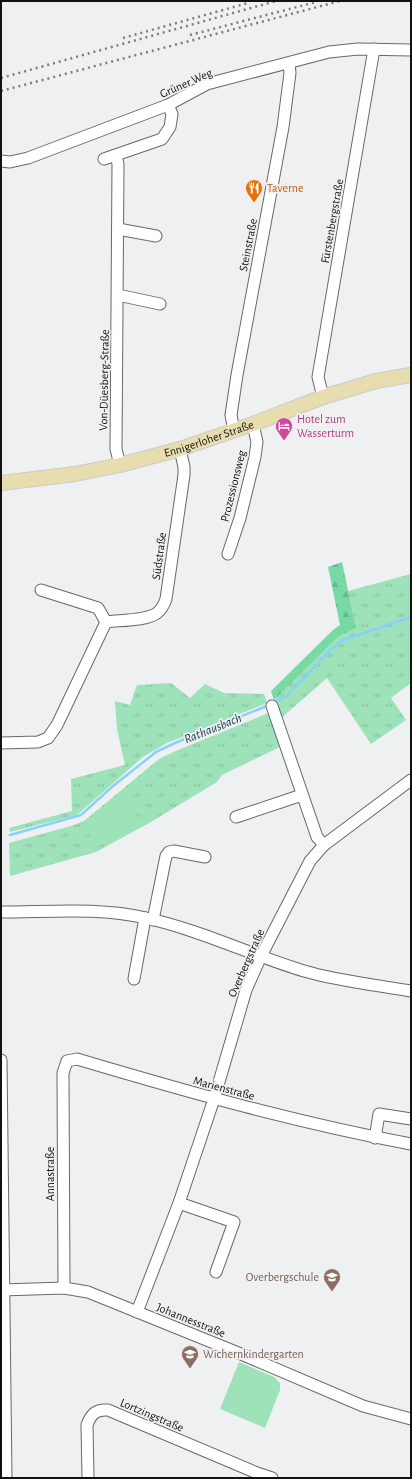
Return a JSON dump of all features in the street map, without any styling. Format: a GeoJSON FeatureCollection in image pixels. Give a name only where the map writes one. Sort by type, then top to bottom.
{"type":"FeatureCollection","features":[{"type":"Feature","properties":{"kind":"main road","name":"Ennigerloher Straße"},"geometry":{"type":"LineString","coordinates":[[1,483],[75,474],[120,465],[180,449],[234,431],[323,397],[376,381],[411,375]]}},
{"type":"Feature","properties":{"kind":"street","name":"Grüner Weg"},"geometry":{"type":"LineString","coordinates":[[1,161],[17,161],[28,158],[168,105],[207,84],[335,51],[374,49],[411,50]]}},
{"type":"Feature","properties":{"kind":"street","name":"Fürstenbergstraße"},"geometry":{"type":"LineString","coordinates":[[323,397],[318,377],[374,49]]}},
{"type":"Feature","properties":{"kind":"street","name":"Steinstraße"},"geometry":{"type":"LineString","coordinates":[[234,431],[231,415],[248,311],[283,127],[290,73],[289,64]]}},
{"type":"Feature","properties":{"kind":"street"},"geometry":{"type":"LineString","coordinates":[[104,159],[162,139],[170,127],[172,114],[168,105]]}},
{"type":"Feature","properties":{"kind":"street","name":"Von-Düesberg-Straße"},"geometry":{"type":"LineString","coordinates":[[116,156],[118,164],[116,449],[120,465]]}},
{"type":"Feature","properties":{"kind":"street"},"geometry":{"type":"LineString","coordinates":[[118,229],[156,236]]}},
{"type":"Feature","properties":{"kind":"street"},"geometry":{"type":"LineString","coordinates":[[118,295],[160,304]]}},
{"type":"Feature","properties":{"kind":"street","name":"Prozessionsweg"},"geometry":{"type":"LineString","coordinates":[[228,554],[240,518],[255,458],[257,442],[253,424]]}},
{"type":"Feature","properties":{"kind":"street","name":"Südstraße"},"geometry":{"type":"LineString","coordinates":[[106,622],[149,617],[157,613],[162,608],[166,599],[184,475],[184,467],[180,449]]}},
{"type":"Feature","properties":{"kind":"street"},"geometry":{"type":"LineString","coordinates":[[1,743],[38,742],[48,738],[57,725],[106,622],[98,608],[41,590]]}},
{"type":"Feature","properties":{"kind":"street"},"geometry":{"type":"LineString","coordinates":[[272,706],[317,837],[324,845]]}},
{"type":"Feature","properties":{"kind":"street","name":"Overbergstraße"},"geometry":{"type":"LineString","coordinates":[[137,1312],[179,1203],[214,1099],[246,990],[261,956],[310,861],[324,845],[411,780]]}},
{"type":"Feature","properties":{"kind":"street"},"geometry":{"type":"LineString","coordinates":[[236,817],[302,795]]}},
{"type":"Feature","properties":{"kind":"street"},"geometry":{"type":"LineString","coordinates":[[134,979],[166,856],[169,852],[174,850],[205,857]]}},
{"type":"Feature","properties":{"kind":"street"},"geometry":{"type":"LineString","coordinates":[[1,912],[92,912],[120,914],[149,919],[183,928],[304,971],[343,980],[411,991]]}},
{"type":"Feature","properties":{"kind":"street","name":"Marienstraße"},"geometry":{"type":"LineString","coordinates":[[67,1061],[77,1059],[214,1099],[323,1127],[411,1144]]}},
{"type":"Feature","properties":{"kind":"street"},"geometry":{"type":"LineString","coordinates":[[1,1060],[2,1290],[6,1478]]}},
{"type":"Feature","properties":{"kind":"street","name":"Annastraße"},"geometry":{"type":"LineString","coordinates":[[64,1288],[62,1073],[67,1061]]}},
{"type":"Feature","properties":{"kind":"street"},"geometry":{"type":"LineString","coordinates":[[375,1138],[379,1114],[411,1119]]}},
{"type":"Feature","properties":{"kind":"street"},"geometry":{"type":"LineString","coordinates":[[179,1203],[234,1222],[216,1272]]}},
{"type":"Feature","properties":{"kind":"street","name":"Johannesstraße"},"geometry":{"type":"LineString","coordinates":[[2,1290],[64,1288],[88,1292],[241,1354],[363,1406],[411,1419]]}},
{"type":"Feature","properties":{"kind":"street","name":"Lortzingstraße"},"geometry":{"type":"LineString","coordinates":[[88,1478],[87,1425],[90,1417],[96,1411],[102,1410],[115,1413],[256,1475],[272,1478]]}},
{"type":"Feature","properties":{"kind":"green space"},"geometry":{"type":"Polygon","coordinates":[[[342,562],[356,628],[338,637],[274,700],[271,691],[333,630],[340,625],[328,567],[342,562]]]}},
{"type":"Feature","properties":{"kind":"green space"},"geometry":{"type":"Polygon","coordinates":[[[411,574],[411,683],[391,698],[406,720],[371,744],[327,678],[280,719],[274,700],[338,637],[356,628],[348,591],[411,574]]]}},
{"type":"Feature","properties":{"kind":"green space"},"geometry":{"type":"Polygon","coordinates":[[[171,683],[190,698],[205,684],[224,693],[264,694],[267,703],[167,743],[143,757],[77,815],[10,832],[9,828],[72,811],[71,779],[125,765],[117,729],[115,701],[130,705],[137,685],[171,683]]]}},
{"type":"Feature","properties":{"kind":"green space"},"geometry":{"type":"Polygon","coordinates":[[[271,712],[282,746],[222,775],[217,782],[149,823],[96,852],[10,876],[9,843],[84,821],[159,759],[271,712]]]}},
{"type":"Feature","properties":{"kind":"green space"},"geometry":{"type":"Polygon","coordinates":[[[126,791],[140,823],[95,848],[85,823],[126,791]]]}},
{"type":"Feature","properties":{"kind":"green space"},"geometry":{"type":"Polygon","coordinates":[[[239,1362],[274,1377],[280,1383],[280,1390],[265,1428],[220,1409],[239,1362]]]}},
{"type":"Feature","properties":{"kind":"waterway","name":"Rathausbach"},"geometry":{"type":"LineString","coordinates":[[273,704],[287,696],[329,651],[341,641],[411,617]]}},
{"type":"Feature","properties":{"kind":"waterway","name":"Rathausbach"},"geometry":{"type":"LineString","coordinates":[[10,835],[81,815],[113,786],[156,752],[269,705]]}},
{"type":"Feature","properties":{"kind":"railway"},"geometry":{"type":"LineString","coordinates":[[1,78],[276,1]]}},
{"type":"Feature","properties":{"kind":"railway"},"geometry":{"type":"LineString","coordinates":[[1,91],[340,1]]}},
{"type":"Feature","properties":{"kind":"railway"},"geometry":{"type":"LineString","coordinates":[[190,35],[316,2]]}},
{"type":"Feature","properties":{"kind":"railway"},"geometry":{"type":"LineString","coordinates":[[123,38],[248,3]]}},
{"type":"Feature","properties":{"kind":"place","name":"Taverne"},"geometry":{"type":"Point","coordinates":[254,203]}},
{"type":"Feature","properties":{"kind":"place","name":"Hotel zum Wasserturm"},"geometry":{"type":"Point","coordinates":[284,441]}},
{"type":"Feature","properties":{"kind":"place","name":"Overbergschule"},"geometry":{"type":"Point","coordinates":[332,1292]}},
{"type":"Feature","properties":{"kind":"place","name":"Wichernkindergarten"},"geometry":{"type":"Point","coordinates":[190,1369]}}]}
